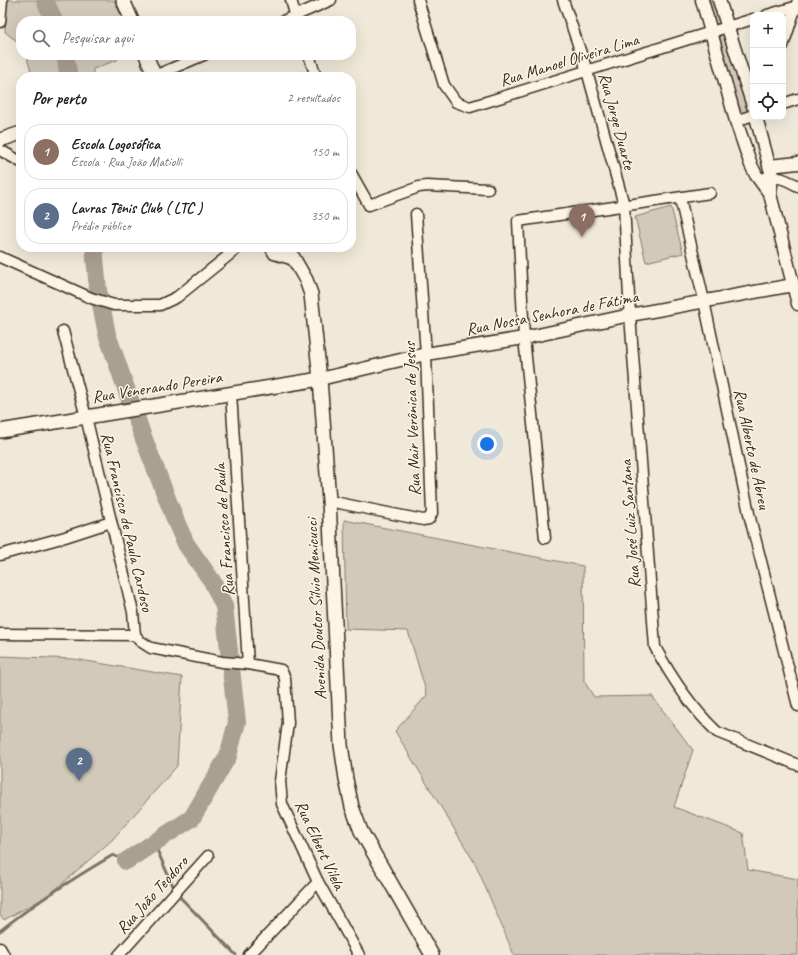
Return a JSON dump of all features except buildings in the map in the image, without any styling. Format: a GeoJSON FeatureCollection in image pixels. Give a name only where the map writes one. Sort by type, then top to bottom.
{"type":"FeatureCollection","features":[{"type":"Feature","properties":{"kind":"main road"},"geometry":{"type":"LineString","coordinates":[[123,0],[130,16]]}},
{"type":"Feature","properties":{"kind":"main road"},"geometry":{"type":"LineString","coordinates":[[148,60],[152,72]]}},
{"type":"Feature","properties":{"kind":"main road"},"geometry":{"type":"LineString","coordinates":[[0,140],[16,135]]}},
{"type":"Feature","properties":{"kind":"main road","name":"Avenida Doutor Sílvio Menicucci"},"geometry":{"type":"LineString","coordinates":[[290,252],[306,280],[311,294],[320,379],[342,745],[346,779],[352,807],[361,831],[432,955]]}},
{"type":"Feature","properties":{"kind":"main road","name":"Rua Venerando Pereira"},"geometry":{"type":"LineString","coordinates":[[1,428],[120,412],[320,379]]}},
{"type":"Feature","properties":{"kind":"street"},"geometry":{"type":"LineString","coordinates":[[0,22],[2,0]]}},
{"type":"Feature","properties":{"kind":"street"},"geometry":{"type":"LineString","coordinates":[[291,0],[295,16]]}},
{"type":"Feature","properties":{"kind":"street"},"geometry":{"type":"LineString","coordinates":[[300,16],[331,0]]}},
{"type":"Feature","properties":{"kind":"street","name":"Rua Manoel Oliveira Lima"},"geometry":{"type":"LineString","coordinates":[[418,0],[444,85],[456,102],[470,107],[750,20]]}},
{"type":"Feature","properties":{"kind":"street","name":"Rua Jorge Duarte"},"geometry":{"type":"LineString","coordinates":[[563,0],[587,71],[624,205]]}},
{"type":"Feature","properties":{"kind":"street"},"geometry":{"type":"LineString","coordinates":[[702,0],[736,121],[751,165],[759,180],[770,194]]}},
{"type":"Feature","properties":{"kind":"street"},"geometry":{"type":"LineString","coordinates":[[719,0],[750,97]]}},
{"type":"Feature","properties":{"kind":"street"},"geometry":{"type":"LineString","coordinates":[[775,12],[797,4]]}},
{"type":"Feature","properties":{"kind":"street"},"geometry":{"type":"LineString","coordinates":[[786,37],[797,4]]}},
{"type":"Feature","properties":{"kind":"street"},"geometry":{"type":"LineString","coordinates":[[165,72],[193,60]]}},
{"type":"Feature","properties":{"kind":"street"},"geometry":{"type":"LineString","coordinates":[[311,60],[314,72]]}},
{"type":"Feature","properties":{"kind":"street"},"geometry":{"type":"LineString","coordinates":[[786,103],[798,99]]}},
{"type":"Feature","properties":{"kind":"street"},"geometry":{"type":"LineString","coordinates":[[736,121],[750,116]]}},
{"type":"Feature","properties":{"kind":"street"},"geometry":{"type":"LineString","coordinates":[[757,120],[771,171],[770,194],[798,304]]}},
{"type":"Feature","properties":{"kind":"street"},"geometry":{"type":"LineString","coordinates":[[0,150],[16,159]]}},
{"type":"Feature","properties":{"kind":"street"},"geometry":{"type":"LineString","coordinates":[[759,180],[771,171],[798,163]]}},
{"type":"Feature","properties":{"kind":"street"},"geometry":{"type":"LineString","coordinates":[[771,171],[798,186]]}},
{"type":"Feature","properties":{"kind":"street"},"geometry":{"type":"LineString","coordinates":[[356,182],[368,205],[419,187],[427,186],[488,189]]}},
{"type":"Feature","properties":{"kind":"street"},"geometry":{"type":"LineString","coordinates":[[545,538],[524,338],[518,221],[710,193]]}},
{"type":"Feature","properties":{"kind":"street","name":"Rua Alberto de Abreu"},"geometry":{"type":"LineString","coordinates":[[680,198],[704,301],[750,518],[798,706]]}},
{"type":"Feature","properties":{"kind":"street","name":"Rua José Luiz Santana"},"geometry":{"type":"LineString","coordinates":[[624,205],[630,315],[655,647],[681,688],[716,732],[798,765]]}},
{"type":"Feature","properties":{"kind":"street","name":"Rua Nair Verônica de Jesus"},"geometry":{"type":"LineString","coordinates":[[328,501],[423,520],[429,519],[432,513],[426,354],[416,214]]}},
{"type":"Feature","properties":{"kind":"street"},"geometry":{"type":"LineString","coordinates":[[2,261],[91,298],[114,305],[160,305],[178,297],[233,252]]}},
{"type":"Feature","properties":{"kind":"street"},"geometry":{"type":"LineString","coordinates":[[273,252],[274,254],[294,260]]}},
{"type":"Feature","properties":{"kind":"street","name":"Rua Nossa Senhora de Fátima"},"geometry":{"type":"LineString","coordinates":[[320,379],[426,354],[524,338],[630,315],[793,285]]}},
{"type":"Feature","properties":{"kind":"street","name":"Rua Francisco de Paula Cardoso"},"geometry":{"type":"LineString","coordinates":[[63,331],[86,417],[133,612],[136,635]]}},
{"type":"Feature","properties":{"kind":"street","name":"Rua Francisco de Paula"},"geometry":{"type":"LineString","coordinates":[[232,393],[248,664]]}},
{"type":"Feature","properties":{"kind":"street"},"geometry":{"type":"LineString","coordinates":[[0,555],[65,537],[111,522]]}},
{"type":"Feature","properties":{"kind":"street"},"geometry":{"type":"LineString","coordinates":[[0,634],[136,635],[140,641],[151,648],[222,662],[248,664]]}},
{"type":"Feature","properties":{"kind":"street","name":"Rua Elbert Vilela"},"geometry":{"type":"LineString","coordinates":[[248,664],[281,670],[285,678],[288,724],[280,781],[282,804],[318,882],[359,955]]}},
{"type":"Feature","properties":{"kind":"street","name":"Rua João Teodoro"},"geometry":{"type":"LineString","coordinates":[[119,955],[208,856]]}},
{"type":"Feature","properties":{"kind":"street"},"geometry":{"type":"LineString","coordinates":[[249,955],[318,882]]}},
{"type":"Feature","properties":{"kind":"street"},"geometry":{"type":"LineString","coordinates":[[0,948],[4,955]]}},
{"type":"Feature","properties":{"kind":"shaded area"},"geometry":{"type":"Polygon","coordinates":[[[7,0],[114,0],[122,16],[16,16],[16,40],[5,32],[7,0]]]}},
{"type":"Feature","properties":{"kind":"shaded area"},"geometry":{"type":"Polygon","coordinates":[[[705,0],[715,0],[723,24],[714,27],[705,0]]]}},
{"type":"Feature","properties":{"kind":"shaded area"},"geometry":{"type":"Polygon","coordinates":[[[726,33],[750,114],[742,117],[717,35],[726,33]]]}},
{"type":"Feature","properties":{"kind":"shaded area"},"geometry":{"type":"Polygon","coordinates":[[[28,60],[117,60],[93,69],[93,72],[31,72],[28,60]]]}},
{"type":"Feature","properties":{"kind":"shaded area"},"geometry":{"type":"Polygon","coordinates":[[[671,207],[683,253],[646,262],[635,217],[671,207]]]}},
{"type":"Feature","properties":{"kind":"shaded area"},"geometry":{"type":"Polygon","coordinates":[[[344,520],[583,566],[584,681],[594,697],[652,696],[693,750],[674,807],[743,833],[748,870],[798,879],[798,955],[514,955],[476,865],[395,731],[427,695],[408,631],[346,629],[344,520]]]}},
{"type":"Feature","properties":{"kind":"shaded area"},"geometry":{"type":"Polygon","coordinates":[[[0,656],[74,659],[182,677],[177,766],[112,840],[48,896],[4,920],[0,915],[0,656]]]}},
{"type":"Feature","properties":{"kind":"waterway"},"geometry":{"type":"LineString","coordinates":[[45,0],[52,16]]}},
{"type":"Feature","properties":{"kind":"waterway"},"geometry":{"type":"LineString","coordinates":[[66,60],[68,72]]}},
{"type":"Feature","properties":{"kind":"waterway"},"geometry":{"type":"LineString","coordinates":[[94,252],[98,290],[107,334],[142,434],[186,544],[212,581],[224,606],[237,722],[228,756],[192,818],[126,861]]}},
{"type":"Feature","properties":{"kind":"waterway"},"geometry":{"type":"LineString","coordinates":[[154,843],[176,893],[236,955]]}},
{"type":"Feature","properties":{"kind":"waterway"},"geometry":{"type":"LineString","coordinates":[[0,931],[55,891],[113,855],[126,861]]}},
{"type":"Feature","properties":{"kind":"place","name":"Escola Logosófica"},"geometry":{"type":"Point","coordinates":[582,237]}},
{"type":"Feature","properties":{"kind":"place","name":"Lavras Tênis Club ( LTC )"},"geometry":{"type":"Point","coordinates":[79,781]}}]}
